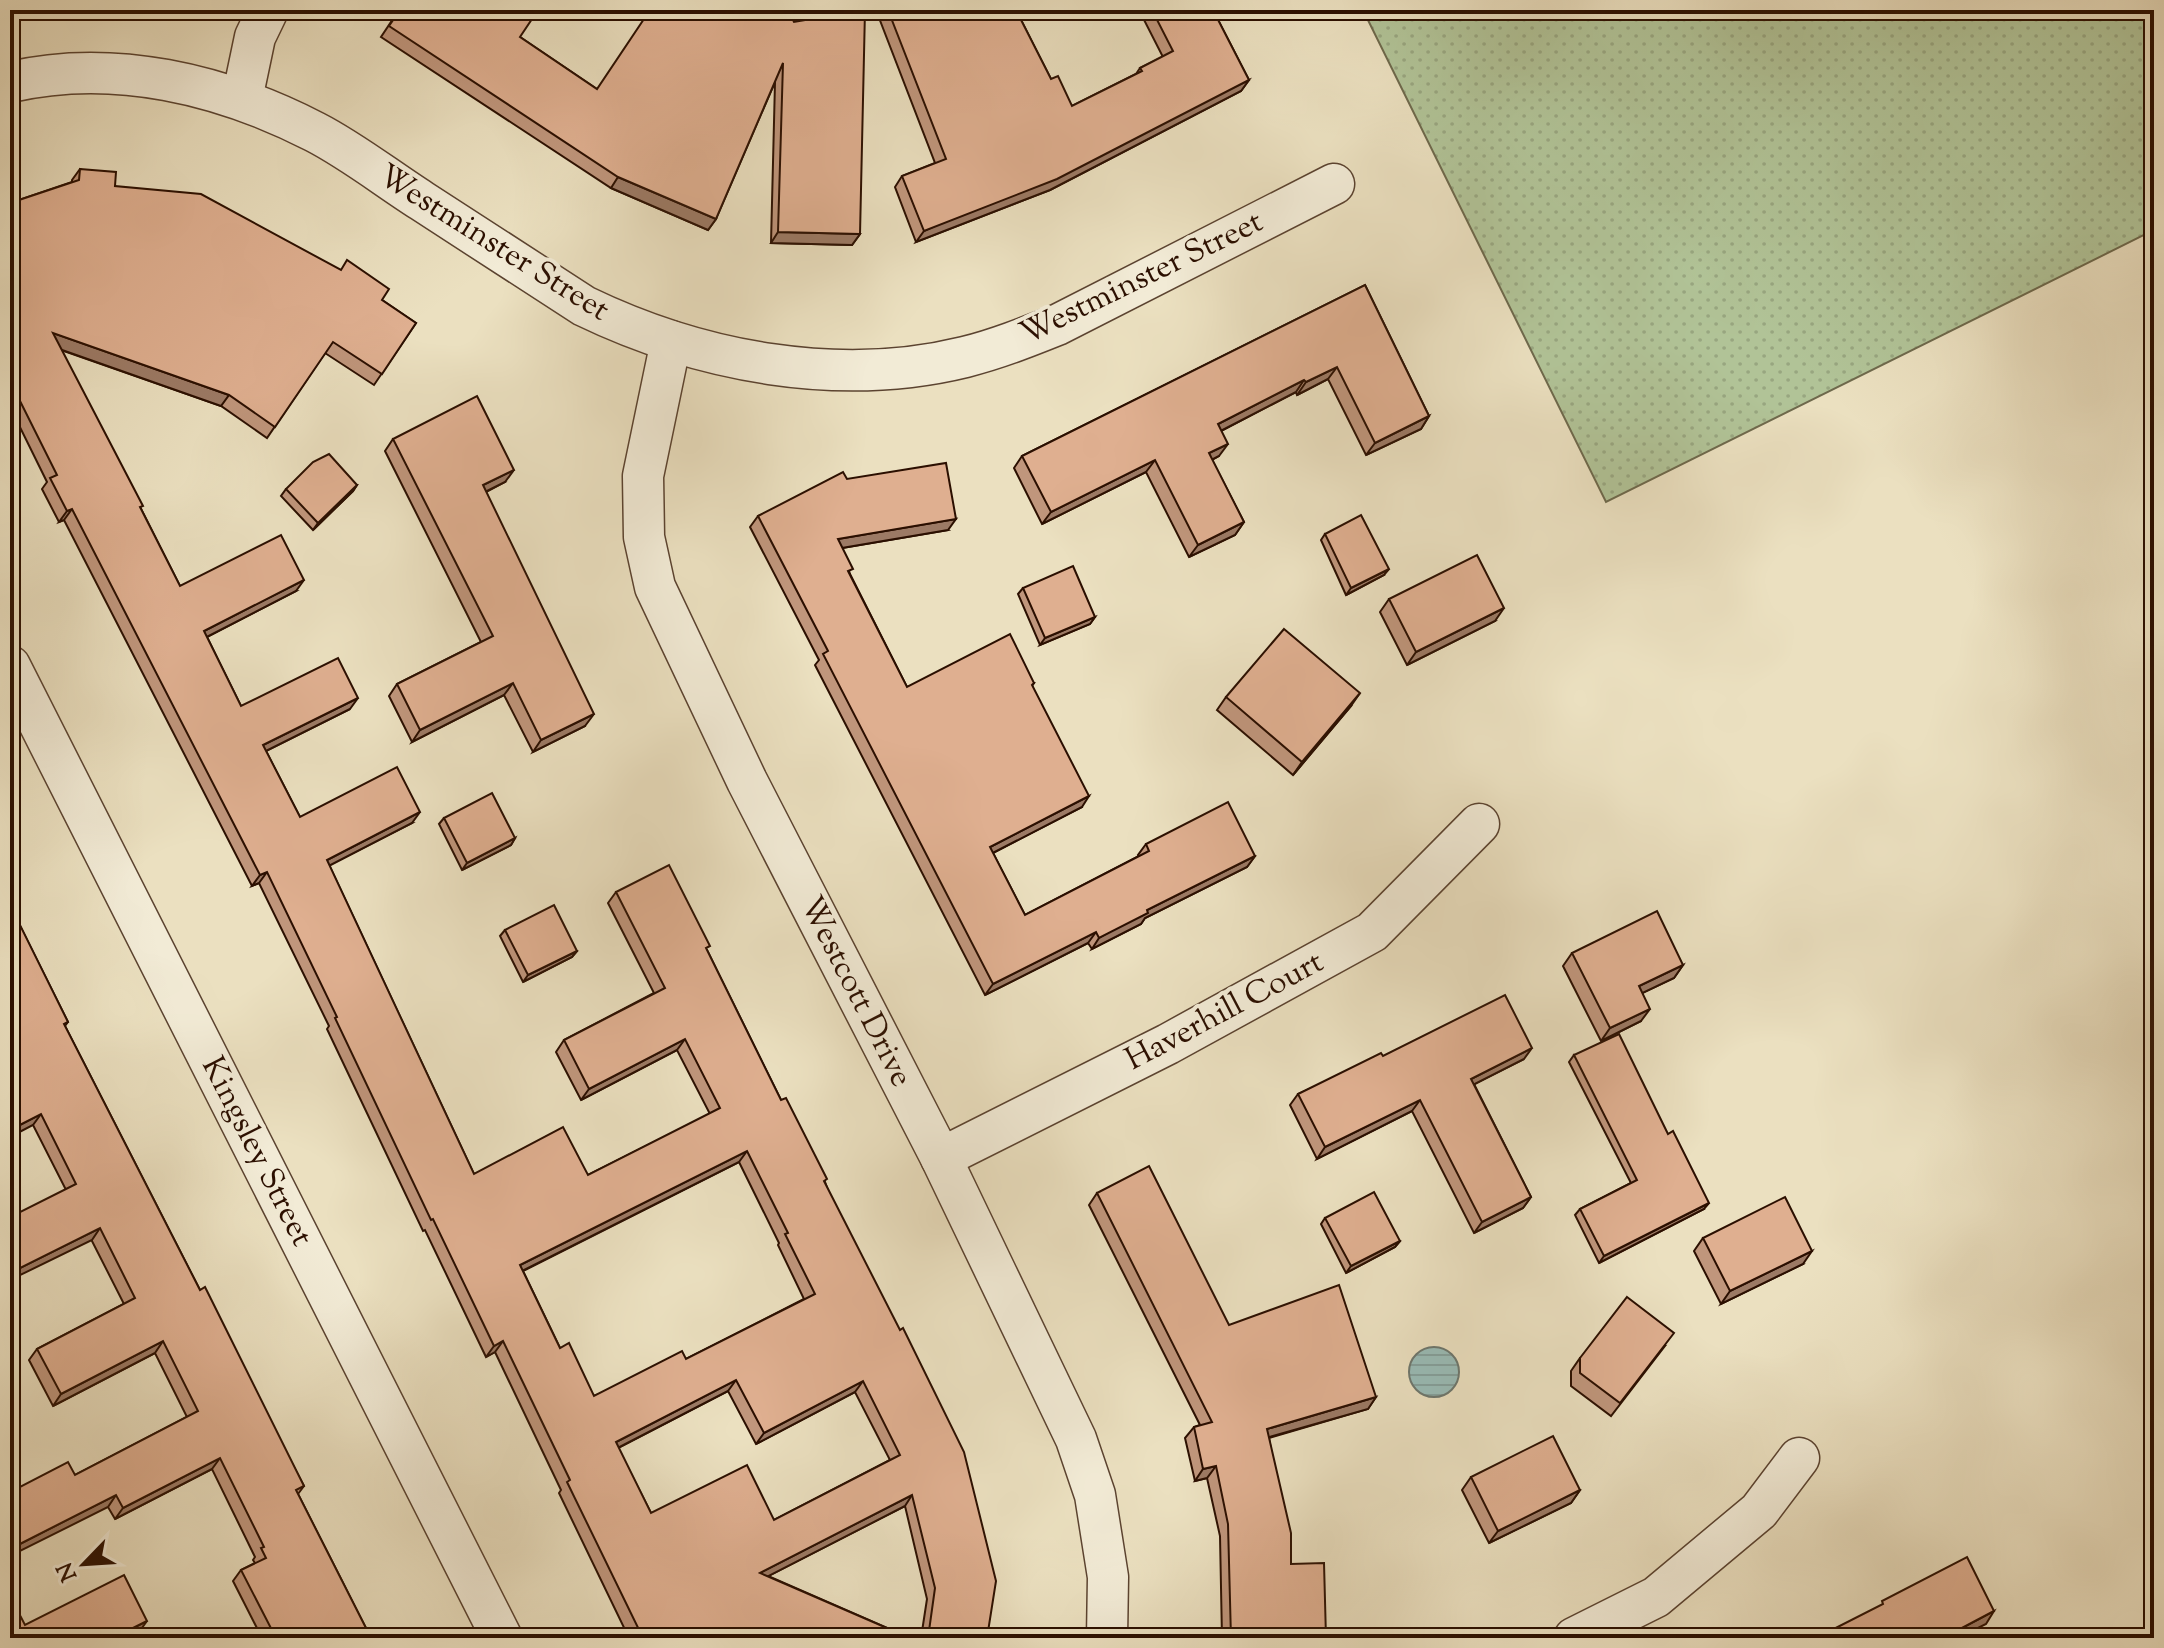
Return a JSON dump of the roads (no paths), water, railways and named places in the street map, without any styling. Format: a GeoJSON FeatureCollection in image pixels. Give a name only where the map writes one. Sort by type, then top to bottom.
{"type":"FeatureCollection","features":[{"type":"Feature","properties":{"kind":"street"},"geometry":{"type":"LineString","coordinates":[[242,99],[255,37],[268,10]]}},
{"type":"Feature","properties":{"kind":"street","name":"Westminster Street"},"geometry":{"type":"LineString","coordinates":[[10,82],[64,74],[130,75],[195,85],[242,99],[316,133],[584,306],[624,325],[671,341],[746,360],[813,370],[896,368],[963,358],[1011,343],[1057,325],[1334,184]]}},
{"type":"Feature","properties":{"kind":"street","name":"Westcott Drive"},"geometry":{"type":"LineString","coordinates":[[671,341],[643,476],[644,537],[655,587],[747,781],[941,1158],[1081,1453],[1095,1495],[1108,1577],[1107,1638]]}},
{"type":"Feature","properties":{"kind":"street","name":"Kingsley Street"},"geometry":{"type":"LineString","coordinates":[[10,666],[502,1638]]}},
{"type":"Feature","properties":{"kind":"street","name":"Haverhill Court"},"geometry":{"type":"LineString","coordinates":[[941,1158],[1168,1044],[1372,932],[1479,824]]}},
{"type":"Feature","properties":{"kind":"street"},"geometry":{"type":"LineString","coordinates":[[1574,1638],[1656,1597],[1759,1511],[1799,1458]]}},
{"type":"Feature","properties":{"kind":"water"},"geometry":{"type":"Polygon","coordinates":[[[1434,1347],[1452,1354],[1459,1372],[1452,1390],[1434,1397],[1416,1390],[1409,1372],[1416,1354],[1434,1347]]]}}]}
